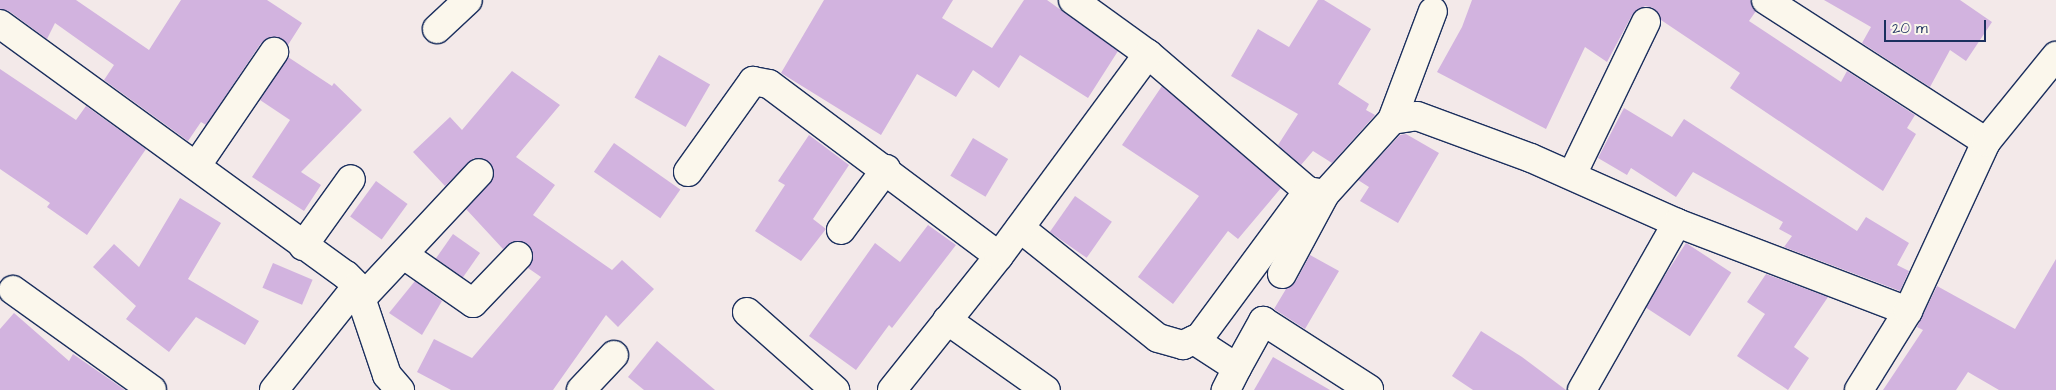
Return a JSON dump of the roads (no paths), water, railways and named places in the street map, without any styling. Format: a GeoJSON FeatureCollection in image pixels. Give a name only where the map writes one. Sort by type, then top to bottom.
{"type":"FeatureCollection","features":[{"type":"Feature","properties":{"kind":"street"},"geometry":{"type":"LineString","coordinates":[[437,29],[468,0]]}},
{"type":"Feature","properties":{"kind":"street"},"geometry":{"type":"LineString","coordinates":[[1073,0],[1148,54],[1316,192]]}},
{"type":"Feature","properties":{"kind":"street"},"geometry":{"type":"LineString","coordinates":[[1766,0],[1986,142]]}},
{"type":"Feature","properties":{"kind":"street"},"geometry":{"type":"LineString","coordinates":[[1020,228],[1158,338],[1183,345],[1200,337],[1316,192],[1392,120],[1433,11]]}},
{"type":"Feature","properties":{"kind":"street"},"geometry":{"type":"LineString","coordinates":[[1572,176],[1646,22]]}},
{"type":"Feature","properties":{"kind":"street"},"geometry":{"type":"LineString","coordinates":[[0,24],[196,165],[360,292],[387,375],[400,390]]}},
{"type":"Feature","properties":{"kind":"street"},"geometry":{"type":"LineString","coordinates":[[196,165],[274,52]]}},
{"type":"Feature","properties":{"kind":"street"},"geometry":{"type":"LineString","coordinates":[[892,390],[999,256],[1148,54]]}},
{"type":"Feature","properties":{"kind":"street"},"geometry":{"type":"LineString","coordinates":[[1859,390],[1908,311],[1986,142],[2056,56]]}},
{"type":"Feature","properties":{"kind":"street"},"geometry":{"type":"LineString","coordinates":[[688,172],[754,81],[769,84],[886,169],[999,256]]}},
{"type":"Feature","properties":{"kind":"street"},"geometry":{"type":"LineString","coordinates":[[1392,120],[1417,116],[1572,176],[1677,223],[1908,311]]}},
{"type":"Feature","properties":{"kind":"street"},"geometry":{"type":"LineString","coordinates":[[841,230],[886,169]]}},
{"type":"Feature","properties":{"kind":"street"},"geometry":{"type":"LineString","coordinates":[[274,390],[360,292],[404,254],[479,174]]}},
{"type":"Feature","properties":{"kind":"street"},"geometry":{"type":"LineString","coordinates":[[303,246],[351,179]]}},
{"type":"Feature","properties":{"kind":"street"},"geometry":{"type":"LineString","coordinates":[[1282,274],[1316,192]]}},
{"type":"Feature","properties":{"kind":"street"},"geometry":{"type":"LineString","coordinates":[[1582,390],[1677,223]]}},
{"type":"Feature","properties":{"kind":"street"},"geometry":{"type":"LineString","coordinates":[[404,254],[473,303],[518,256]]}},
{"type":"Feature","properties":{"kind":"street"},"geometry":{"type":"LineString","coordinates":[[14,290],[152,390]]}},
{"type":"Feature","properties":{"kind":"street"},"geometry":{"type":"LineString","coordinates":[[747,312],[835,390]]}},
{"type":"Feature","properties":{"kind":"street"},"geometry":{"type":"LineString","coordinates":[[947,320],[1046,390]]}},
{"type":"Feature","properties":{"kind":"street"},"geometry":{"type":"LineString","coordinates":[[1194,340],[1231,379],[1263,321],[1369,390]]}},
{"type":"Feature","properties":{"kind":"street"},"geometry":{"type":"LineString","coordinates":[[581,390],[614,355]]}}]}
